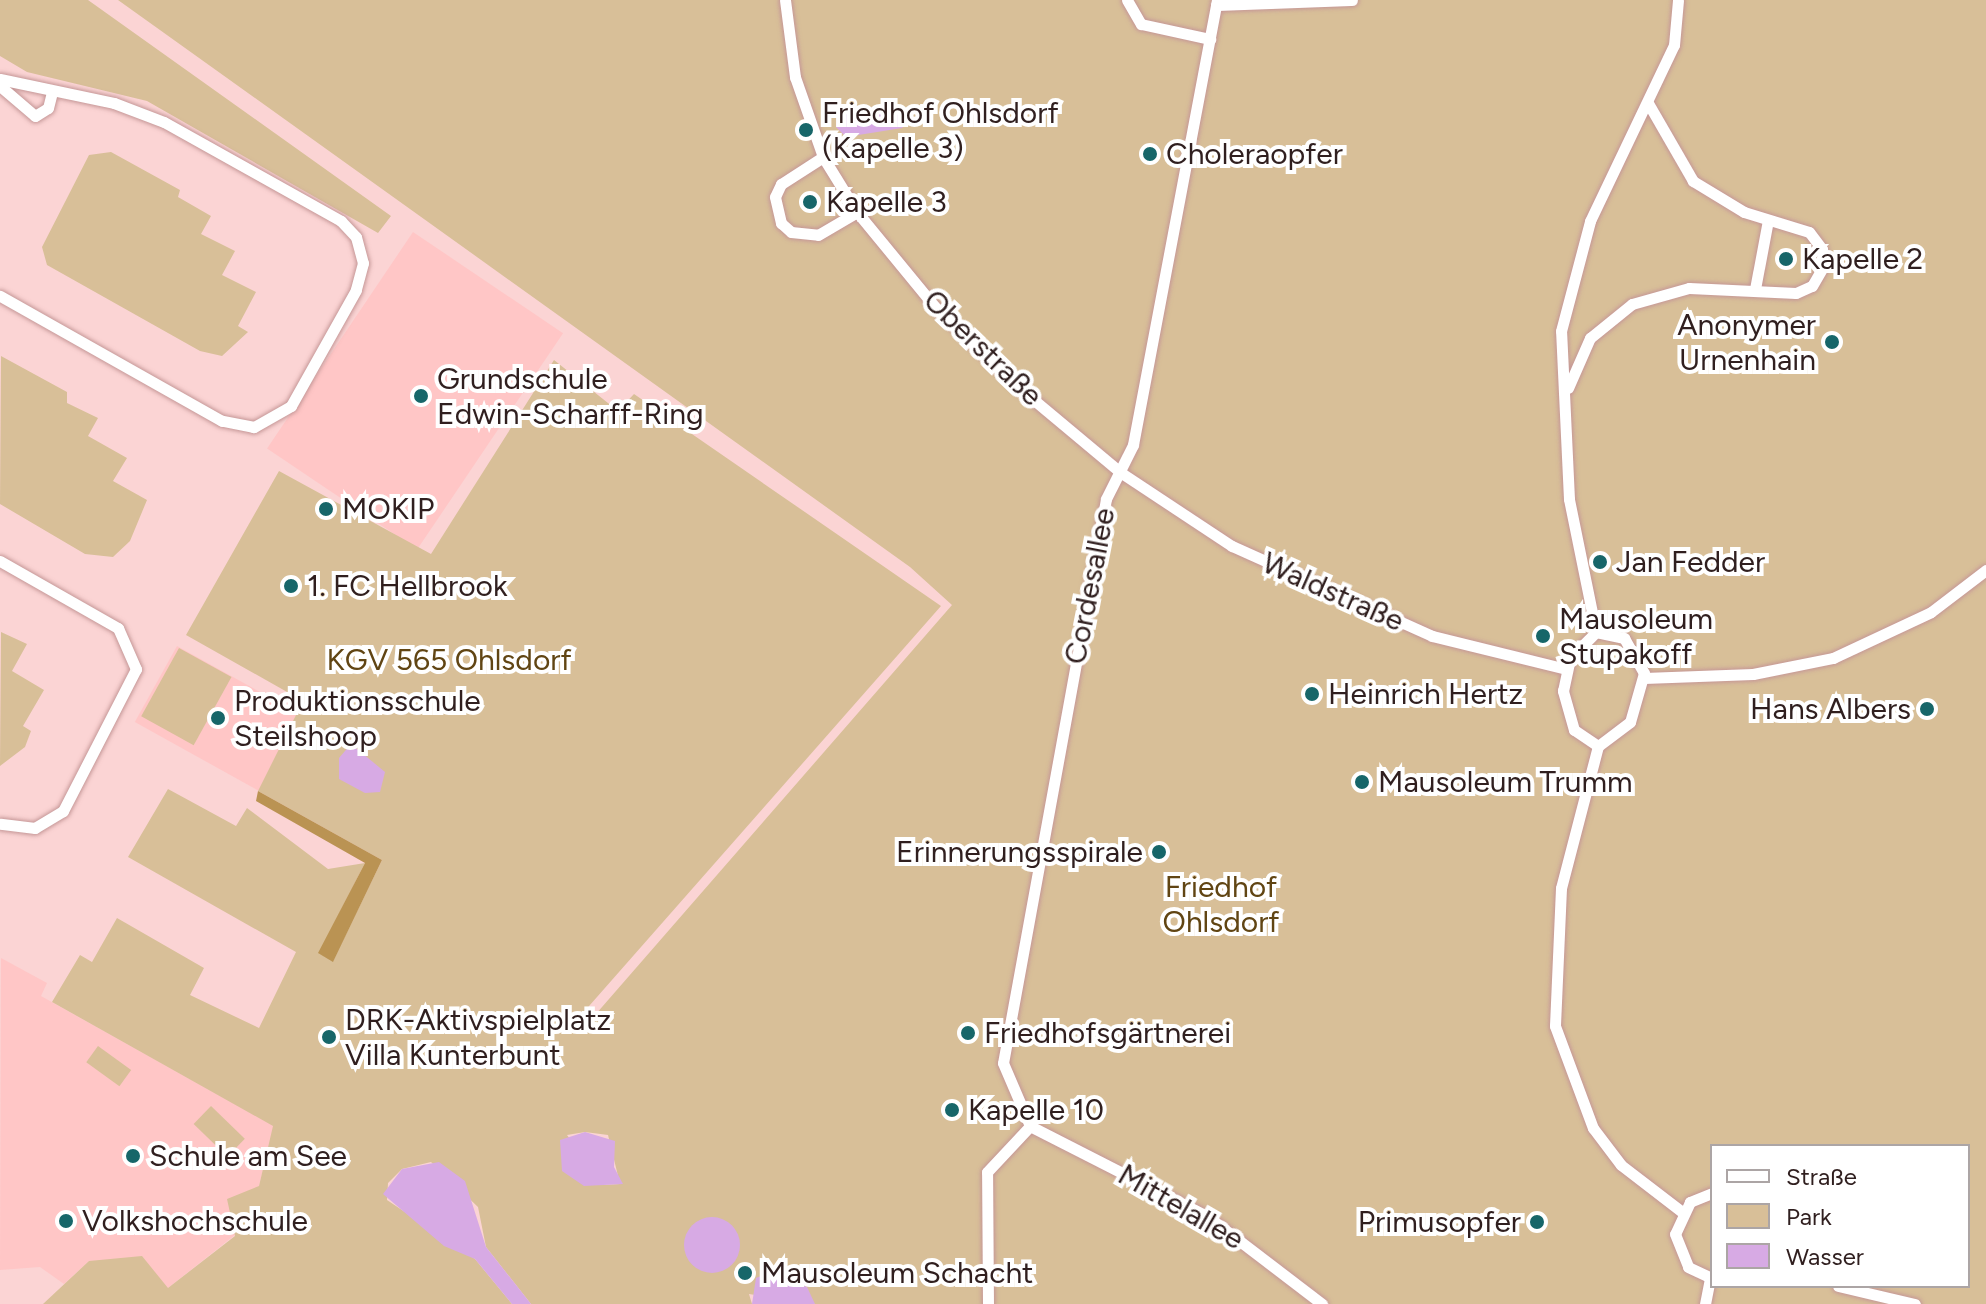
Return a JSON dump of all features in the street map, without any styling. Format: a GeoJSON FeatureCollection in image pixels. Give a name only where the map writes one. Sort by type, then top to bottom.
{"type":"FeatureCollection","features":[{"type":"Feature","properties":{"kind":"street","name":"Oberstraße"},"geometry":{"type":"LineString","coordinates":[[785,0],[795,77],[823,157],[857,212],[935,307],[1120,472]]}},
{"type":"Feature","properties":{"kind":"street"},"geometry":{"type":"LineString","coordinates":[[1127,0],[1141,24],[1210,39]]}},
{"type":"Feature","properties":{"kind":"street"},"geometry":{"type":"LineString","coordinates":[[1216,3],[1352,0]]}},
{"type":"Feature","properties":{"kind":"street"},"geometry":{"type":"LineString","coordinates":[[1596,632],[1574,534],[1561,331],[1577,254],[1674,45],[1678,0]]}},
{"type":"Feature","properties":{"kind":"street","name":"Cordesallee"},"geometry":{"type":"LineString","coordinates":[[1030,1126],[1007,1082],[1003,1038],[1106,499],[1133,445],[1216,3]]}},
{"type":"Feature","properties":{"kind":"street"},"geometry":{"type":"LineString","coordinates":[[0,79],[150,115],[336,218],[358,242],[362,274],[291,406],[249,428],[222,421],[0,296]]}},
{"type":"Feature","properties":{"kind":"street"},"geometry":{"type":"LineString","coordinates":[[0,86],[35,116],[48,108],[52,92]]}},
{"type":"Feature","properties":{"kind":"street"},"geometry":{"type":"LineString","coordinates":[[1564,400],[1590,338],[1611,315],[1689,288],[1802,292],[1823,267],[1822,249],[1809,232],[1768,220],[1693,181],[1648,103]]}},
{"type":"Feature","properties":{"kind":"street"},"geometry":{"type":"LineString","coordinates":[[823,157],[781,184],[775,197],[781,223],[791,232],[818,235],[857,212]]}},
{"type":"Feature","properties":{"kind":"street"},"geometry":{"type":"LineString","coordinates":[[1755,289],[1768,220]]}},
{"type":"Feature","properties":{"kind":"street","name":"Waldstraße"},"geometry":{"type":"LineString","coordinates":[[1120,472],[1232,546],[1369,611],[1457,644],[1566,669]]}},
{"type":"Feature","properties":{"kind":"street"},"geometry":{"type":"LineString","coordinates":[[0,561],[118,628],[136,669],[63,811],[35,828],[0,824]]}},
{"type":"Feature","properties":{"kind":"street"},"geometry":{"type":"LineString","coordinates":[[1644,678],[1753,674],[1833,658],[1931,612],[1986,570]]}},
{"type":"Feature","properties":{"kind":"street"},"geometry":{"type":"LineString","coordinates":[[1596,632],[1566,669],[1566,713],[1581,739],[1598,746]]}},
{"type":"Feature","properties":{"kind":"street"},"geometry":{"type":"LineString","coordinates":[[1596,632],[1624,638],[1644,678],[1630,722],[1598,746],[1561,888],[1555,1026],[1593,1128],[1621,1165],[1682,1212]]}},
{"type":"Feature","properties":{"kind":"street"},"geometry":{"type":"LineString","coordinates":[[988,1304],[987,1172],[1030,1126]]}},
{"type":"Feature","properties":{"kind":"street","name":"Mittelallee"},"geometry":{"type":"LineString","coordinates":[[1030,1126],[1207,1216],[1322,1304]]}},
{"type":"Feature","properties":{"kind":"street"},"geometry":{"type":"LineString","coordinates":[[1710,1194],[1682,1212],[1675,1234],[1680,1256],[1710,1277]]}},
{"type":"Feature","properties":{"kind":"street"},"geometry":{"type":"LineString","coordinates":[[1705,1304],[1710,1282]]}},
{"type":"Feature","properties":{"kind":"street"},"geometry":{"type":"LineString","coordinates":[[1847,1288],[1915,1304]]}},
{"type":"Feature","properties":{"kind":"shaded area","name":"Grundschule Edwin-Scharff-Ring"},"geometry":{"type":"Polygon","coordinates":[[[413,232],[563,333],[417,550],[267,448],[413,232]]]}},
{"type":"Feature","properties":{"kind":"shaded area","name":"Produktionsschule Steilshoop"},"geometry":{"type":"Polygon","coordinates":[[[177,646],[301,715],[259,791],[135,722],[177,646]]]}},
{"type":"Feature","properties":{"kind":"shaded area"},"geometry":{"type":"Polygon","coordinates":[[[258,791],[382,860],[333,962],[318,953],[365,863],[256,801],[258,791]]]}},
{"type":"Feature","properties":{"kind":"shaded area","name":"Schule am See"},"geometry":{"type":"Polygon","coordinates":[[[1,958],[47,983],[41,996],[274,1126],[259,1186],[227,1219],[235,1235],[168,1288],[89,1261],[64,1284],[40,1267],[0,1270],[1,958]]]}},
{"type":"Feature","properties":{"kind":"green space"},"geometry":{"type":"Polygon","coordinates":[[[0,0],[88,0],[391,216],[378,233],[147,101],[27,72],[0,56],[0,0]]]}},
{"type":"Feature","properties":{"kind":"green space","name":"Friedhof Ohlsdorf"},"geometry":{"type":"Polygon","coordinates":[[[118,0],[1986,0],[1986,1304],[815,1304],[749,1294],[752,1304],[531,1304],[486,1247],[478,1207],[431,1162],[402,1169],[388,1183],[387,1200],[475,1259],[512,1304],[43,1304],[89,1261],[142,1256],[168,1288],[235,1236],[227,1199],[259,1186],[273,1126],[52,1002],[80,955],[92,962],[117,918],[204,968],[190,995],[259,1028],[296,952],[128,857],[168,789],[236,826],[247,808],[328,869],[365,863],[319,953],[333,961],[382,860],[258,791],[303,701],[186,635],[279,471],[431,554],[554,360],[618,411],[634,394],[941,606],[575,1022],[582,1030],[952,605],[910,567],[118,0]],[[585,1132],[567,1135],[603,1185],[620,1184],[608,1135],[585,1132]]]}},
{"type":"Feature","properties":{"kind":"green space"},"geometry":{"type":"Polygon","coordinates":[[[111,152],[180,190],[178,197],[211,216],[201,234],[235,251],[222,275],[256,292],[238,326],[248,332],[222,356],[200,351],[47,265],[42,247],[89,155],[111,152]]]}},
{"type":"Feature","properties":{"kind":"green space"},"geometry":{"type":"Polygon","coordinates":[[[1,356],[67,392],[67,403],[98,418],[88,436],[127,458],[113,481],[147,500],[130,541],[113,557],[85,554],[0,504],[1,356]]]}},
{"type":"Feature","properties":{"kind":"green space"},"geometry":{"type":"Polygon","coordinates":[[[1,632],[27,644],[12,671],[44,690],[23,726],[31,731],[25,747],[0,766],[1,632]]]}},
{"type":"Feature","properties":{"kind":"green space"},"geometry":{"type":"Polygon","coordinates":[[[179,648],[231,677],[194,745],[141,716],[179,648]]]}},
{"type":"Feature","properties":{"kind":"green space"},"geometry":{"type":"Polygon","coordinates":[[[98,1046],[131,1070],[119,1086],[86,1062],[98,1046]]]}},
{"type":"Feature","properties":{"kind":"green space"},"geometry":{"type":"Polygon","coordinates":[[[211,1106],[245,1139],[227,1157],[194,1124],[211,1106]]]}},
{"type":"Feature","properties":{"kind":"water"},"geometry":{"type":"Polygon","coordinates":[[[856,106],[906,111],[911,119],[902,128],[846,137],[836,127],[837,113],[856,106]]]}},
{"type":"Feature","properties":{"kind":"water"},"geometry":{"type":"Polygon","coordinates":[[[351,744],[385,772],[380,792],[365,793],[339,779],[339,758],[351,744]]]}},
{"type":"Feature","properties":{"kind":"water"},"geometry":{"type":"Polygon","coordinates":[[[585,1132],[615,1141],[614,1167],[623,1184],[584,1186],[562,1171],[560,1140],[585,1132]]]}},
{"type":"Feature","properties":{"kind":"water"},"geometry":{"type":"Polygon","coordinates":[[[439,1162],[465,1181],[486,1247],[531,1304],[512,1304],[475,1259],[444,1246],[383,1194],[402,1169],[439,1162]]]}},
{"type":"Feature","properties":{"kind":"water"},"geometry":{"type":"Polygon","coordinates":[[[712,1217],[732,1225],[740,1245],[732,1265],[712,1273],[692,1265],[684,1245],[692,1225],[712,1217]]]}},
{"type":"Feature","properties":{"kind":"water"},"geometry":{"type":"Polygon","coordinates":[[[771,1272],[807,1287],[815,1304],[752,1304],[756,1278],[771,1272]]]}},
{"type":"Feature","properties":{"kind":"place","name":"Friedhof Ohlsdorf (Kapelle 3)"},"geometry":{"type":"Point","coordinates":[806,130]}},
{"type":"Feature","properties":{"kind":"place","name":"Choleraopfer"},"geometry":{"type":"Point","coordinates":[1150,154]}},
{"type":"Feature","properties":{"kind":"place","name":"Kapelle 3"},"geometry":{"type":"Point","coordinates":[810,202]}},
{"type":"Feature","properties":{"kind":"place","name":"Kapelle 2"},"geometry":{"type":"Point","coordinates":[1786,259]}},
{"type":"Feature","properties":{"kind":"place","name":"Anonymer Urnenhain"},"geometry":{"type":"Point","coordinates":[1832,342]}},
{"type":"Feature","properties":{"kind":"place","name":"Grundschule Edwin-Scharff-Ring"},"geometry":{"type":"Point","coordinates":[421,396]}},
{"type":"Feature","properties":{"kind":"place","name":"MOKIP"},"geometry":{"type":"Point","coordinates":[326,509]}},
{"type":"Feature","properties":{"kind":"place","name":"Jan Fedder"},"geometry":{"type":"Point","coordinates":[1600,562]}},
{"type":"Feature","properties":{"kind":"place","name":"1. FC Hellbrook"},"geometry":{"type":"Point","coordinates":[291,586]}},
{"type":"Feature","properties":{"kind":"place","name":"Mausoleum Stupakoff"},"geometry":{"type":"Point","coordinates":[1543,636]}},
{"type":"Feature","properties":{"kind":"place","name":"Heinrich Hertz"},"geometry":{"type":"Point","coordinates":[1312,694]}},
{"type":"Feature","properties":{"kind":"place","name":"Hans Albers"},"geometry":{"type":"Point","coordinates":[1927,709]}},
{"type":"Feature","properties":{"kind":"place","name":"Produktionsschule Steilshoop"},"geometry":{"type":"Point","coordinates":[218,718]}},
{"type":"Feature","properties":{"kind":"place","name":"Mausoleum Trumm"},"geometry":{"type":"Point","coordinates":[1362,782]}},
{"type":"Feature","properties":{"kind":"place","name":"Erinnerungsspirale"},"geometry":{"type":"Point","coordinates":[1159,852]}},
{"type":"Feature","properties":{"kind":"place","name":"Friedhofsgärtnerei"},"geometry":{"type":"Point","coordinates":[968,1033]}},
{"type":"Feature","properties":{"kind":"place","name":"DRK-Aktivspielplatz Villa Kunterbunt"},"geometry":{"type":"Point","coordinates":[329,1037]}},
{"type":"Feature","properties":{"kind":"place","name":"Kapelle 10"},"geometry":{"type":"Point","coordinates":[952,1110]}},
{"type":"Feature","properties":{"kind":"place","name":"Schule am See"},"geometry":{"type":"Point","coordinates":[133,1156]}},
{"type":"Feature","properties":{"kind":"place","name":"Volkshochschule"},"geometry":{"type":"Point","coordinates":[66,1221]}},
{"type":"Feature","properties":{"kind":"place","name":"Primusopfer"},"geometry":{"type":"Point","coordinates":[1537,1222]}},
{"type":"Feature","properties":{"kind":"place","name":"Mausoleum Schacht"},"geometry":{"type":"Point","coordinates":[745,1273]}},
{"type":"Feature","properties":{"kind":"park label","name":"KGV 565 Ohlsdorf"},"geometry":{"type":"Point","coordinates":[449,660]}}]}
